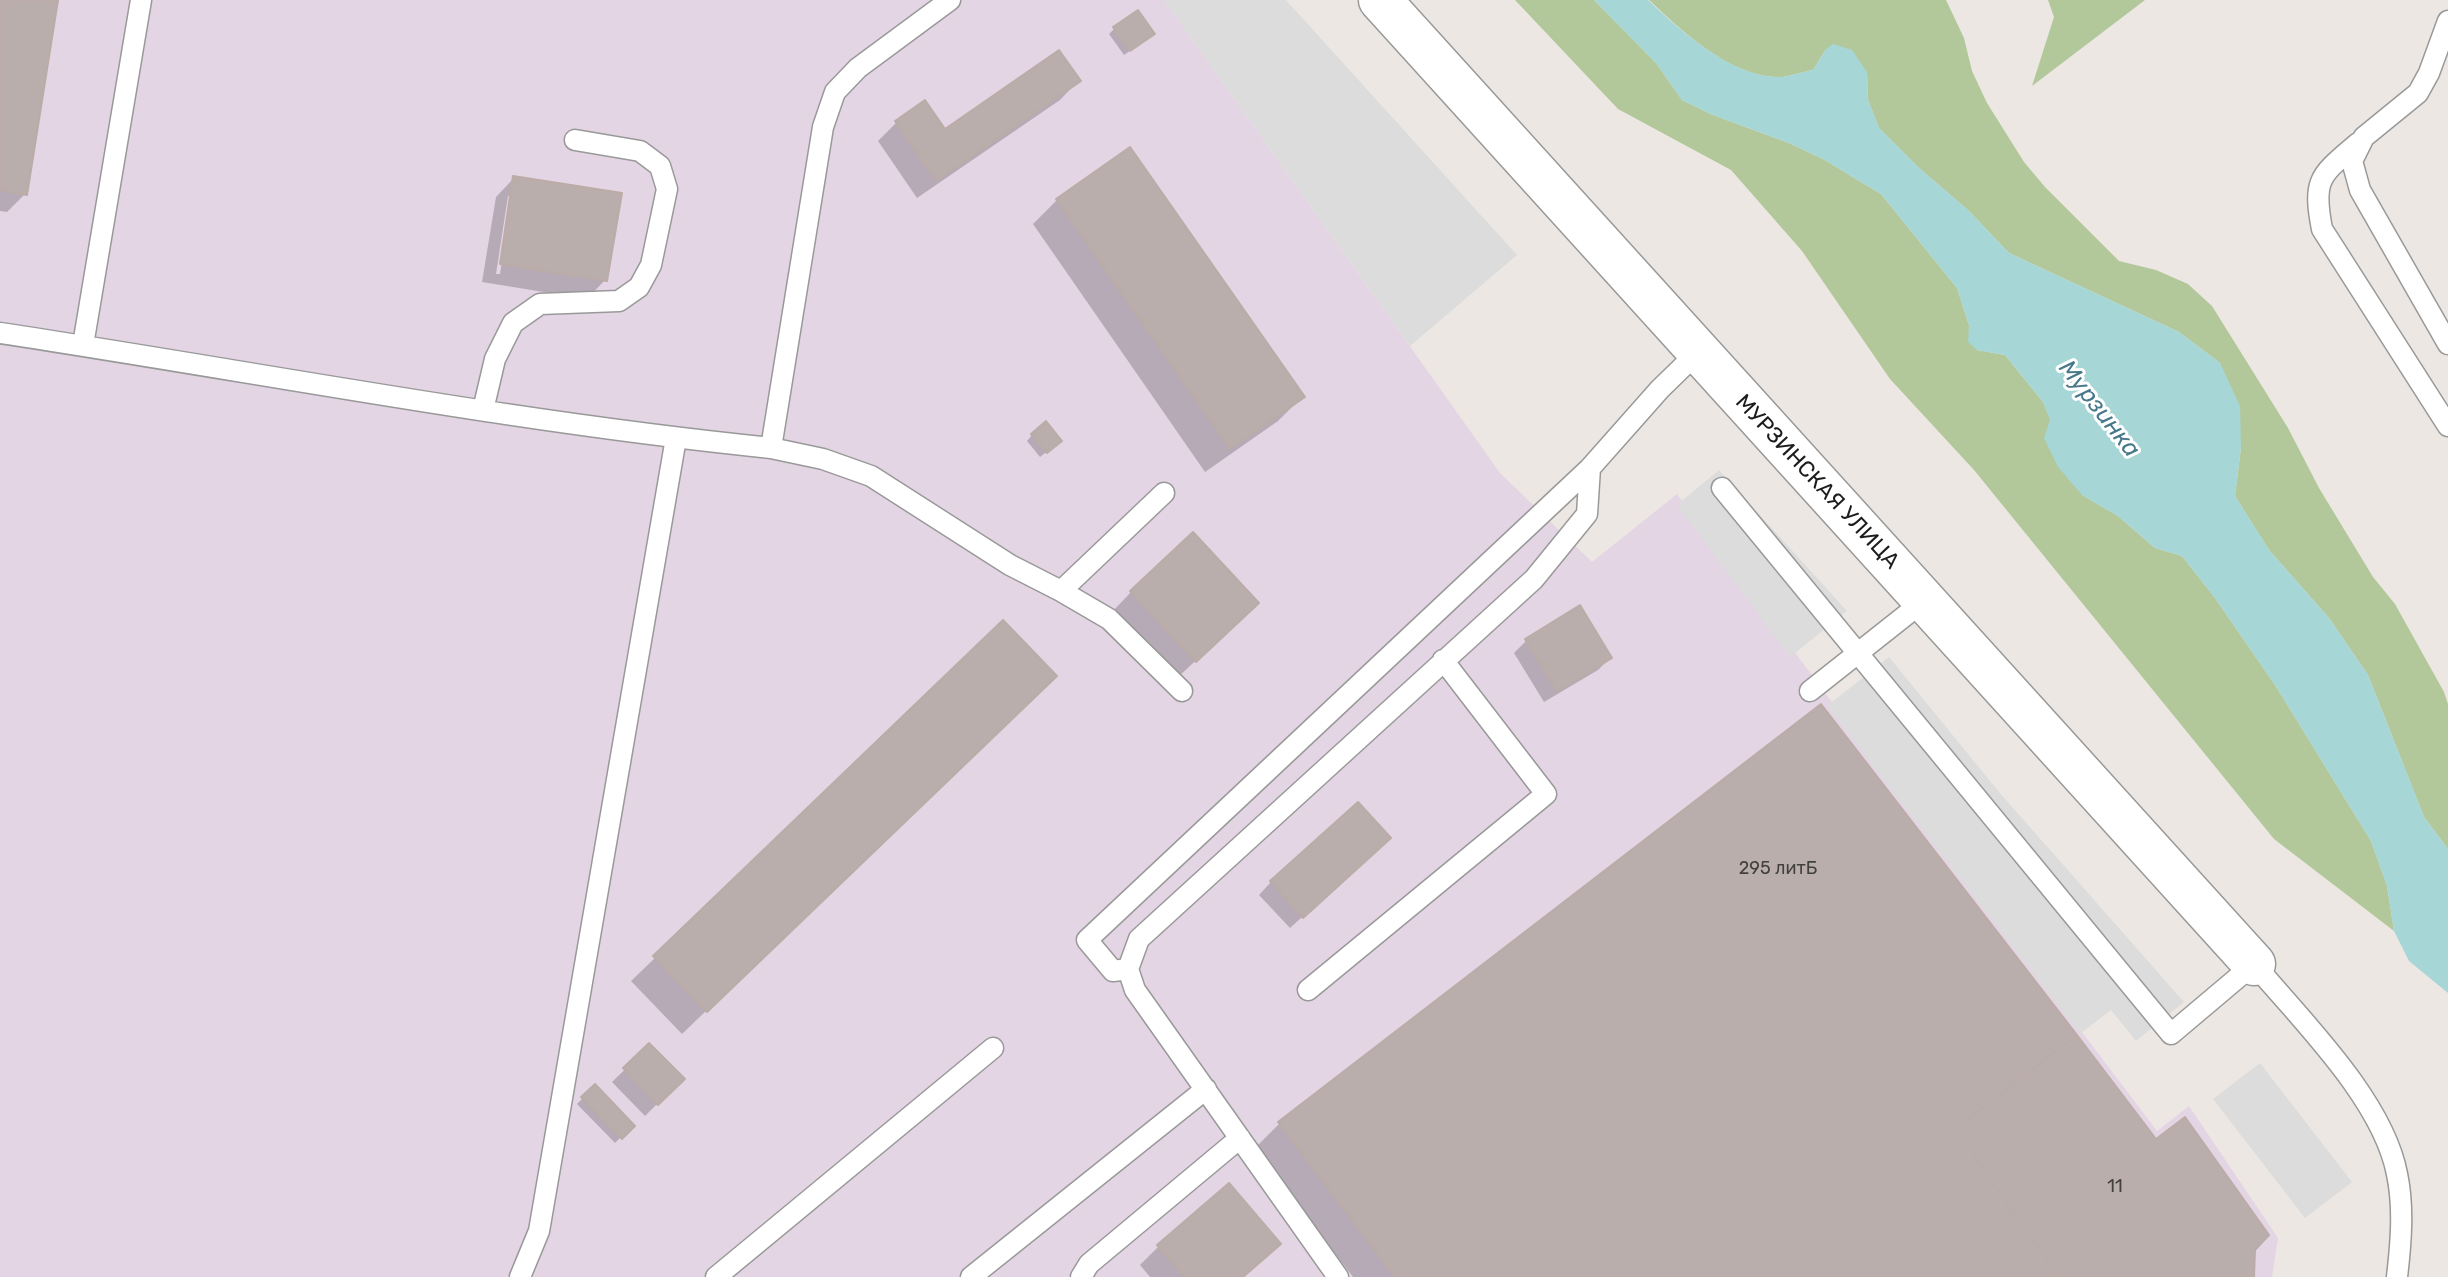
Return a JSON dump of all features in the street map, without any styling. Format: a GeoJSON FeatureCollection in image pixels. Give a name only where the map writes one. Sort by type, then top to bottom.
{"type":"FeatureCollection","features":[{"type":"Feature","properties":{"kind":"street","name":"МУРЗИНСКАЯ УЛИЦА"},"geometry":{"type":"LineString","coordinates":[[1380,0],[2254,964]]}},
{"type":"Feature","properties":{"kind":"lane"},"geometry":{"type":"LineString","coordinates":[[83,345],[141,0]]}},
{"type":"Feature","properties":{"kind":"lane"},"geometry":{"type":"LineString","coordinates":[[771,448],[823,127],[835,92],[858,68],[950,0]]}},
{"type":"Feature","properties":{"kind":"lane"},"geometry":{"type":"LineString","coordinates":[[2448,21],[2429,73],[2418,93],[2322,175],[2317,202],[2322,229],[2448,426]]}},
{"type":"Feature","properties":{"kind":"lane"},"geometry":{"type":"LineString","coordinates":[[2364,137],[2352,161],[2360,190],[2448,344]]}},
{"type":"Feature","properties":{"kind":"lane"},"geometry":{"type":"LineString","coordinates":[[483,410],[495,359],[513,323],[540,304],[619,301],[639,287],[651,265],[667,189],[660,166],[640,151],[575,140]]}},
{"type":"Feature","properties":{"kind":"lane"},"geometry":{"type":"LineString","coordinates":[[0,333],[483,410],[676,438],[771,448],[823,459],[871,476],[1010,565],[1109,619],[1182,691]]}},
{"type":"Feature","properties":{"kind":"lane"},"geometry":{"type":"LineString","coordinates":[[1128,969],[1113,971],[1087,940],[1590,468],[1660,389],[1698,352]]}},
{"type":"Feature","properties":{"kind":"lane"},"geometry":{"type":"LineString","coordinates":[[520,1277],[539,1231],[676,438]]}},
{"type":"Feature","properties":{"kind":"lane"},"geometry":{"type":"LineString","coordinates":[[1338,1277],[1135,990],[1128,969],[1139,939],[1534,579],[1587,514],[1590,468]]}},
{"type":"Feature","properties":{"kind":"lane"},"geometry":{"type":"LineString","coordinates":[[1722,488],[2171,1034],[2254,964],[2345,1071],[2376,1117],[2397,1173],[2401,1237],[2397,1277]]}},
{"type":"Feature","properties":{"kind":"lane"},"geometry":{"type":"LineString","coordinates":[[1061,591],[1164,493]]}},
{"type":"Feature","properties":{"kind":"lane"},"geometry":{"type":"LineString","coordinates":[[1810,691],[1925,600]]}},
{"type":"Feature","properties":{"kind":"lane"},"geometry":{"type":"LineString","coordinates":[[1308,990],[1546,794],[1443,660]]}},
{"type":"Feature","properties":{"kind":"lane"},"geometry":{"type":"LineString","coordinates":[[716,1277],[993,1048]]}},
{"type":"Feature","properties":{"kind":"lane"},"geometry":{"type":"LineString","coordinates":[[971,1277],[1206,1089]]}},
{"type":"Feature","properties":{"kind":"lane"},"geometry":{"type":"LineString","coordinates":[[1081,1277],[1089,1264],[1240,1138]]}},
{"type":"Feature","properties":{"kind":"shaded area"},"geometry":{"type":"Polygon","coordinates":[[[0,0],[1164,0],[1500,473],[1592,562],[1677,494],[2157,1131],[2189,1106],[2278,1238],[2272,1277],[0,1277],[0,0]]]}},
{"type":"Feature","properties":{"kind":"shaded area"},"geometry":{"type":"Polygon","coordinates":[[[1164,0],[1286,0],[1517,255],[1410,346],[1164,0]]]}},
{"type":"Feature","properties":{"kind":"shaded area"},"geometry":{"type":"Polygon","coordinates":[[[1719,470],[1847,611],[1790,657],[1677,505],[1719,470]]]}},
{"type":"Feature","properties":{"kind":"shaded area"},"geometry":{"type":"Polygon","coordinates":[[[1889,657],[1999,792],[2184,1002],[2136,1041],[2111,1010],[2080,1034],[1827,706],[1889,657]]]}},
{"type":"Feature","properties":{"kind":"shaded area"},"geometry":{"type":"Polygon","coordinates":[[[2260,1063],[2352,1182],[2305,1218],[2213,1099],[2260,1063]]]}},
{"type":"Feature","properties":{"kind":"green space"},"geometry":{"type":"Polygon","coordinates":[[[1515,0],[1594,0],[1656,63],[1682,100],[1823,159],[1881,194],[1957,288],[1977,350],[2005,355],[2043,402],[2082,495],[2118,516],[2155,548],[2182,556],[2215,598],[2277,688],[2371,841],[2387,886],[2394,931],[2274,839],[1974,470],[1890,379],[1802,251],[1731,170],[1618,109],[1515,0]]]}},
{"type":"Feature","properties":{"kind":"green space"},"geometry":{"type":"Polygon","coordinates":[[[1649,0],[1946,0],[1964,38],[1972,71],[1987,103],[2024,162],[2119,261],[2156,270],[2188,284],[2212,306],[2288,428],[2319,488],[2373,577],[2395,604],[2448,704],[2448,849],[2424,817],[2368,675],[2329,618],[2269,550],[2235,496],[2241,447],[2220,363],[2179,332],[2009,253],[1969,211],[1879,128],[1868,100],[1867,72],[1826,49],[1813,70],[1780,77],[1758,74],[1723,60],[1676,25],[1649,0]]]}},
{"type":"Feature","properties":{"kind":"green space"},"geometry":{"type":"Polygon","coordinates":[[[2048,0],[2145,0],[2032,86],[2054,17],[2048,0]]]}},
{"type":"Feature","properties":{"kind":"water","name":"Мурзинка"},"geometry":{"type":"Polygon","coordinates":[[[1594,0],[1648,0],[1707,49],[1758,74],[1780,77],[1813,70],[1826,49],[1833,44],[1852,50],[1867,72],[1868,100],[1879,128],[1969,211],[2009,253],[2179,332],[2220,363],[2240,406],[2241,447],[2235,496],[2269,550],[2329,618],[2368,675],[2424,817],[2448,849],[2448,993],[2409,961],[2394,931],[2387,886],[2371,841],[2277,688],[2215,598],[2182,556],[2155,548],[2118,516],[2082,495],[2058,467],[2044,438],[2050,420],[2043,402],[2005,355],[1977,350],[1968,342],[1969,325],[1957,288],[1881,194],[1823,159],[1682,100],[1656,63],[1594,0]]]}},
{"type":"Feature","properties":{"kind":"building"},"geometry":{"type":"Polygon","coordinates":[[[0,0],[58,0],[27,195],[0,190],[0,0]]]}},
{"type":"Feature","properties":{"kind":"building"},"geometry":{"type":"Polygon","coordinates":[[[1138,10],[1155,34],[1130,51],[1113,27],[1138,10]]]}},
{"type":"Feature","properties":{"kind":"building"},"geometry":{"type":"Polygon","coordinates":[[[1059,50],[1081,81],[936,181],[895,121],[925,100],[945,129],[1059,50]]]}},
{"type":"Feature","properties":{"kind":"building"},"geometry":{"type":"Polygon","coordinates":[[[1130,147],[1305,397],[1230,449],[1056,199],[1130,147]]]}},
{"type":"Feature","properties":{"kind":"building"},"geometry":{"type":"Polygon","coordinates":[[[513,176],[622,193],[607,281],[500,264],[513,176]]]}},
{"type":"Feature","properties":{"kind":"building"},"geometry":{"type":"Polygon","coordinates":[[[1046,421],[1062,441],[1047,453],[1031,434],[1046,421]]]}},
{"type":"Feature","properties":{"kind":"building"},"geometry":{"type":"Polygon","coordinates":[[[1193,532],[1259,603],[1196,662],[1130,591],[1193,532]]]}},
{"type":"Feature","properties":{"kind":"building"},"geometry":{"type":"Polygon","coordinates":[[[1580,605],[1612,658],[1557,692],[1525,639],[1580,605]]]}},
{"type":"Feature","properties":{"kind":"building"},"geometry":{"type":"Polygon","coordinates":[[[1003,620],[1057,676],[707,1012],[653,956],[1003,620]]]}},
{"type":"Feature","properties":{"kind":"building"},"geometry":{"type":"Polygon","coordinates":[[[1821,704],[2077,1035],[1955,1129],[2059,1277],[1395,1277],[1278,1122],[1821,704]]]}},
{"type":"Feature","properties":{"kind":"building"},"geometry":{"type":"Polygon","coordinates":[[[1358,802],[1391,838],[1303,918],[1270,881],[1358,802]]]}},
{"type":"Feature","properties":{"kind":"building"},"geometry":{"type":"Polygon","coordinates":[[[2077,1035],[2156,1139],[2185,1117],[2269,1235],[2255,1250],[2254,1277],[2059,1277],[1955,1129],[2077,1035]]]}},
{"type":"Feature","properties":{"kind":"building"},"geometry":{"type":"Polygon","coordinates":[[[649,1043],[685,1079],[658,1105],[623,1068],[649,1043]]]}},
{"type":"Feature","properties":{"kind":"building"},"geometry":{"type":"Polygon","coordinates":[[[595,1084],[635,1126],[622,1139],[581,1097],[595,1084]]]}},
{"type":"Feature","properties":{"kind":"building"},"geometry":{"type":"Polygon","coordinates":[[[1229,1183],[1281,1244],[1243,1277],[1184,1277],[1157,1245],[1229,1183]]]}}]}
